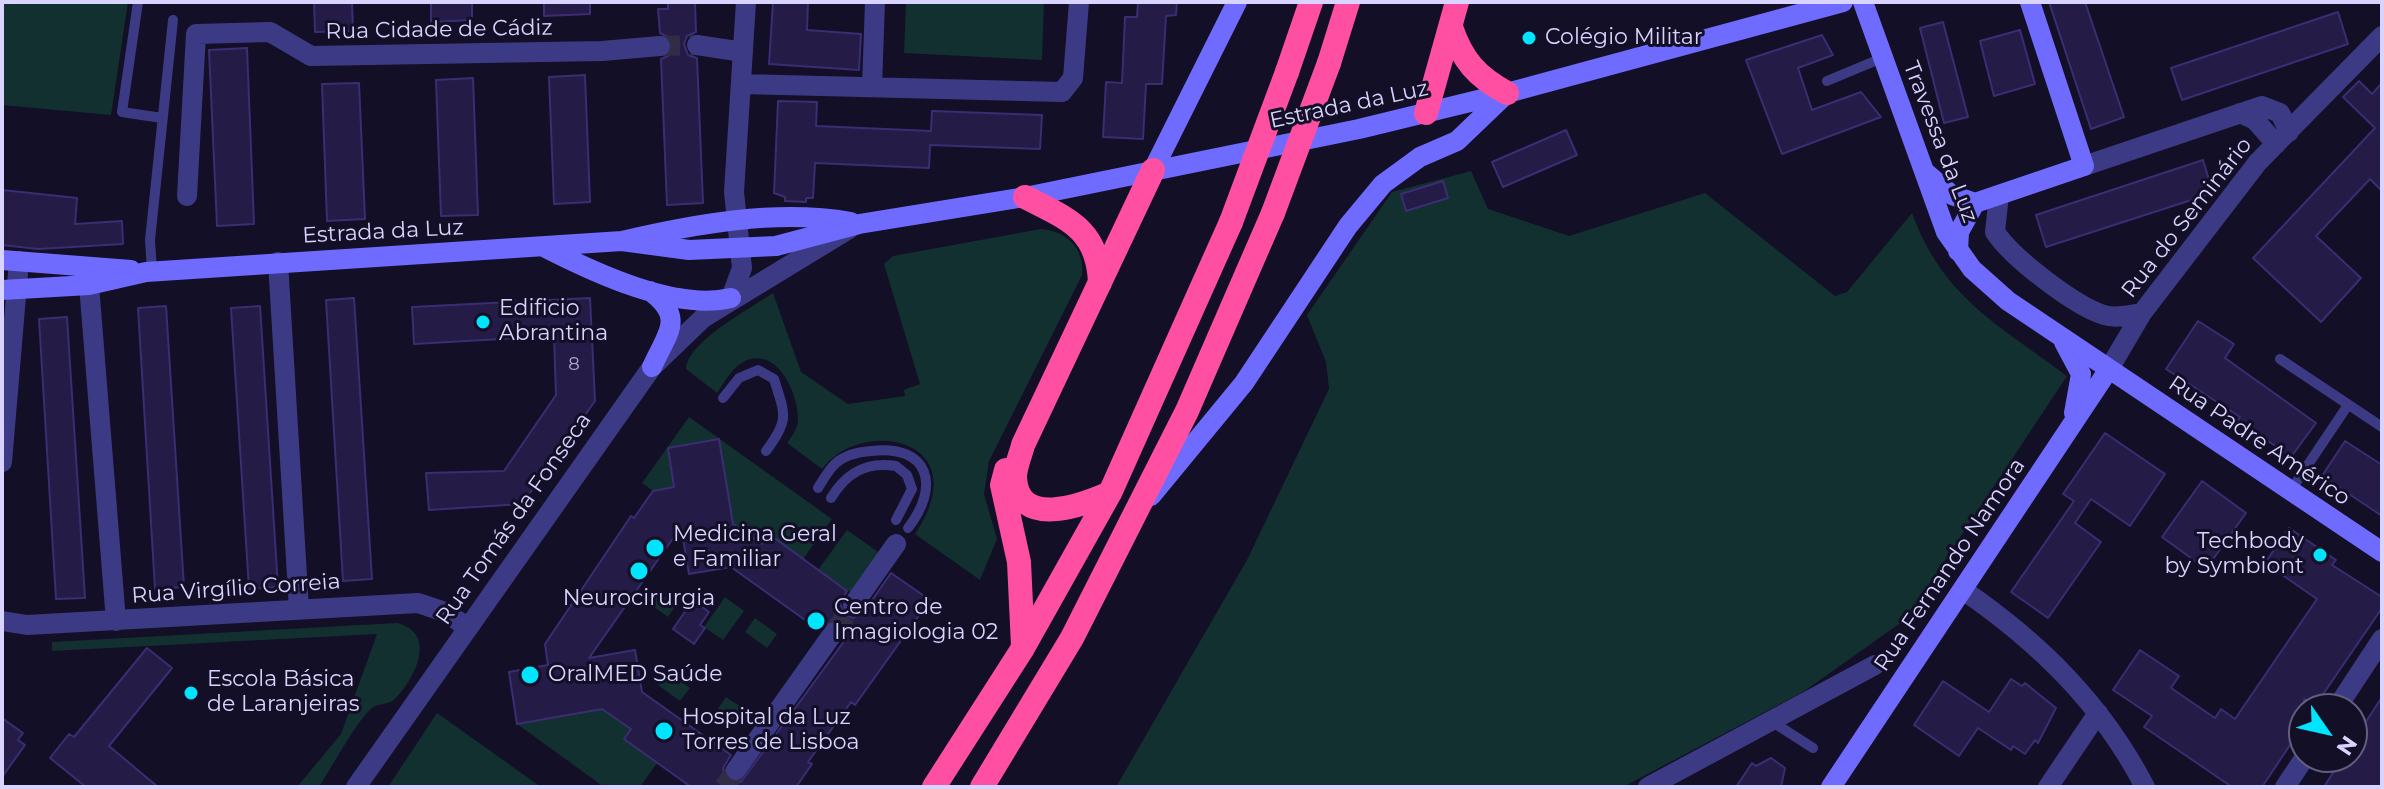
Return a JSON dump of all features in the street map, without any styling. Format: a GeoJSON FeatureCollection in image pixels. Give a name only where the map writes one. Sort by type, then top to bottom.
{"type":"FeatureCollection","features":[{"type":"Feature","properties":{"kind":"highway"},"geometry":{"type":"LineString","coordinates":[[934,787],[1023,648],[1110,493],[1231,222],[1311,2]]}},
{"type":"Feature","properties":{"kind":"highway"},"geometry":{"type":"LineString","coordinates":[[982,787],[1072,638],[1187,411],[1273,213],[1329,63],[1348,2]]}},
{"type":"Feature","properties":{"kind":"highway"},"geometry":{"type":"LineString","coordinates":[[1426,113],[1457,2]]}},
{"type":"Feature","properties":{"kind":"highway"},"geometry":{"type":"LineString","coordinates":[[1451,27],[1458,49],[1470,68],[1507,93]]}},
{"type":"Feature","properties":{"kind":"highway"},"geometry":{"type":"LineString","coordinates":[[1110,493],[1075,508],[1051,511],[1031,505],[1020,494],[1015,476],[1023,445],[1153,170]]}},
{"type":"Feature","properties":{"kind":"highway"},"geometry":{"type":"LineString","coordinates":[[1025,197],[1064,218],[1088,236],[1096,253],[1100,283]]}},
{"type":"Feature","properties":{"kind":"highway"},"geometry":{"type":"LineString","coordinates":[[1023,445],[1008,464],[1002,485],[1019,562],[1023,648]]}},
{"type":"Feature","properties":{"kind":"main road"},"geometry":{"type":"LineString","coordinates":[[1153,170],[1237,2]]}},
{"type":"Feature","properties":{"kind":"main road","name":"Estrada da Luz"},"geometry":{"type":"LineString","coordinates":[[622,241],[689,250],[776,246],[859,224],[1025,197],[1426,113],[1507,93],[1793,7],[1843,2]]}},
{"type":"Feature","properties":{"kind":"main road","name":"Travessa da Luz"},"geometry":{"type":"LineString","coordinates":[[1863,2],[1946,232],[1958,251],[1987,285],[2109,369]]}},
{"type":"Feature","properties":{"kind":"main road"},"geometry":{"type":"LineString","coordinates":[[1922,168],[1952,195],[1975,203],[2084,166],[2030,2]]}},
{"type":"Feature","properties":{"kind":"main road"},"geometry":{"type":"LineString","coordinates":[[1131,521],[1244,383],[1348,226],[1383,184],[1420,157],[1457,141],[1507,93]]}},
{"type":"Feature","properties":{"kind":"main road"},"geometry":{"type":"LineString","coordinates":[[1958,251],[1959,232],[1975,203]]}},
{"type":"Feature","properties":{"kind":"main road","name":"Estrada da Luz"},"geometry":{"type":"LineString","coordinates":[[9,289],[89,285],[149,272],[622,241],[687,226],[814,216],[859,224]]}},
{"type":"Feature","properties":{"kind":"main road"},"geometry":{"type":"LineString","coordinates":[[544,247],[608,280],[700,301],[731,298]]}},
{"type":"Feature","properties":{"kind":"main road","name":"Estrada da Luz"},"geometry":{"type":"LineString","coordinates":[[10,261],[73,263],[149,272]]}},
{"type":"Feature","properties":{"kind":"main road"},"geometry":{"type":"LineString","coordinates":[[647,288],[665,302],[671,313],[670,328],[652,367]]}},
{"type":"Feature","properties":{"kind":"main road"},"geometry":{"type":"LineString","coordinates":[[2059,335],[2081,374],[2069,430]]}},
{"type":"Feature","properties":{"kind":"main road","name":"Rua Fernando Namora"},"geometry":{"type":"LineString","coordinates":[[1831,787],[2109,369]]}},
{"type":"Feature","properties":{"kind":"main road","name":"Rua Padre Américo"},"geometry":{"type":"LineString","coordinates":[[2109,369],[2382,552]]}},
{"type":"Feature","properties":{"kind":"street"},"geometry":{"type":"LineString","coordinates":[[731,298],[742,268],[734,192],[746,2]]}},
{"type":"Feature","properties":{"kind":"street"},"geometry":{"type":"LineString","coordinates":[[872,87],[875,2]]}},
{"type":"Feature","properties":{"kind":"street"},"geometry":{"type":"LineString","coordinates":[[741,84],[1062,92],[1073,78],[1079,2]]}},
{"type":"Feature","properties":{"kind":"street","name":"Rua Cidade de Cádiz"},"geometry":{"type":"LineString","coordinates":[[187,196],[196,34],[270,32],[311,56],[602,51],[660,46]]}},
{"type":"Feature","properties":{"kind":"street","name":"Rua do Seminário"},"geometry":{"type":"LineString","coordinates":[[2109,369],[2142,313],[2258,162],[2382,36]]}},
{"type":"Feature","properties":{"kind":"street"},"geometry":{"type":"LineString","coordinates":[[697,45],[743,52]]}},
{"type":"Feature","properties":{"kind":"street"},"geometry":{"type":"LineString","coordinates":[[2084,166],[2262,106],[2274,108],[2283,138]]}},
{"type":"Feature","properties":{"kind":"street","name":"Travessa da Luz"},"geometry":{"type":"LineString","coordinates":[[1999,195],[1995,232],[2020,262],[2093,311],[2108,316],[2142,313]]}},
{"type":"Feature","properties":{"kind":"street","name":"Rua Tomás da Fonseca"},"geometry":{"type":"LineString","coordinates":[[356,787],[652,367],[703,318],[731,298],[859,224]]}},
{"type":"Feature","properties":{"kind":"street"},"geometry":{"type":"LineString","coordinates":[[2,461],[10,261]]}},
{"type":"Feature","properties":{"kind":"street"},"geometry":{"type":"LineString","coordinates":[[278,262],[299,609]]}},
{"type":"Feature","properties":{"kind":"street"},"geometry":{"type":"LineString","coordinates":[[89,285],[116,621]]}},
{"type":"Feature","properties":{"kind":"street"},"geometry":{"type":"LineString","coordinates":[[853,605],[902,536]]}},
{"type":"Feature","properties":{"kind":"street"},"geometry":{"type":"LineString","coordinates":[[1963,590],[2040,648],[2098,713],[2145,787]]}},
{"type":"Feature","properties":{"kind":"street","name":"Rua Virgílio Correia"},"geometry":{"type":"LineString","coordinates":[[2,621],[27,625],[418,603],[445,612],[467,627]]}},
{"type":"Feature","properties":{"kind":"street"},"geometry":{"type":"LineString","coordinates":[[736,770],[834,632]]}},
{"type":"Feature","properties":{"kind":"street"},"geometry":{"type":"LineString","coordinates":[[2347,693],[2382,639]]}},
{"type":"Feature","properties":{"kind":"street"},"geometry":{"type":"LineString","coordinates":[[1648,787],[1672,779],[1770,720],[1875,665]]}},
{"type":"Feature","properties":{"kind":"street"},"geometry":{"type":"LineString","coordinates":[[2048,787],[2098,713]]}},
{"type":"Feature","properties":{"kind":"lane"},"geometry":{"type":"LineString","coordinates":[[138,2],[122,112],[162,118]]}},
{"type":"Feature","properties":{"kind":"lane"},"geometry":{"type":"LineString","coordinates":[[149,272],[173,20]]}},
{"type":"Feature","properties":{"kind":"lane"},"geometry":{"type":"LineString","coordinates":[[1827,81],[1882,58]]}},
{"type":"Feature","properties":{"kind":"lane"},"geometry":{"type":"LineString","coordinates":[[2280,359],[2382,427]]}},
{"type":"Feature","properties":{"kind":"lane"},"geometry":{"type":"LineString","coordinates":[[723,398],[747,371],[758,370],[774,379],[786,416],[783,427],[766,451]]}},
{"type":"Feature","properties":{"kind":"lane"},"geometry":{"type":"LineString","coordinates":[[2291,490],[2348,405]]}},
{"type":"Feature","properties":{"kind":"lane"},"geometry":{"type":"LineString","coordinates":[[818,488],[835,464],[845,457],[890,449],[905,453],[920,464],[927,481],[925,503],[902,536]]}},
{"type":"Feature","properties":{"kind":"lane"},"geometry":{"type":"LineString","coordinates":[[831,498],[855,470],[896,466],[907,475],[912,489],[896,520]]}},
{"type":"Feature","properties":{"kind":"lane"},"geometry":{"type":"LineString","coordinates":[[1770,720],[1813,748]]}},
{"type":"Feature","properties":{"kind":"green space"},"geometry":{"type":"Polygon","coordinates":[[[2,2],[128,2],[111,115],[2,105],[2,2]]]}},
{"type":"Feature","properties":{"kind":"green space"},"geometry":{"type":"Polygon","coordinates":[[[906,2],[1044,2],[1042,60],[904,53],[906,2]]]}},
{"type":"Feature","properties":{"kind":"green space"},"geometry":{"type":"Polygon","coordinates":[[[1471,171],[1488,209],[1569,236],[1705,193],[1835,296],[1847,292],[1912,213],[1940,267],[1957,288],[1996,324],[2067,376],[1906,619],[1803,692],[1623,787],[1116,787],[1247,560],[1329,389],[1326,362],[1307,315],[1392,192],[1471,171]]]}},
{"type":"Feature","properties":{"kind":"green space"},"geometry":{"type":"Polygon","coordinates":[[[1041,229],[1058,233],[1072,243],[1080,257],[1082,275],[989,461],[984,494],[997,539],[980,580],[915,534],[931,502],[933,476],[924,457],[908,446],[886,441],[862,443],[840,452],[822,469],[787,443],[797,427],[797,410],[790,387],[777,367],[757,358],[745,361],[733,371],[717,393],[686,369],[689,359],[708,337],[773,293],[801,372],[848,404],[905,396],[904,390],[920,384],[884,264],[893,256],[1041,229]]]}},
{"type":"Feature","properties":{"kind":"green space"},"geometry":{"type":"Polygon","coordinates":[[[689,417],[832,519],[803,559],[769,535],[762,544],[733,524],[719,439],[668,448],[674,487],[653,491],[642,483],[689,417]]]}},
{"type":"Feature","properties":{"kind":"green space"},"geometry":{"type":"Polygon","coordinates":[[[847,530],[881,554],[853,594],[818,570],[847,530]]]}},
{"type":"Feature","properties":{"kind":"green space"},"geometry":{"type":"Polygon","coordinates":[[[655,590],[676,605],[668,617],[647,602],[655,590]]]}},
{"type":"Feature","properties":{"kind":"green space"},"geometry":{"type":"Polygon","coordinates":[[[725,597],[744,611],[723,640],[704,627],[725,597]]]}},
{"type":"Feature","properties":{"kind":"green space"},"geometry":{"type":"Polygon","coordinates":[[[755,618],[777,634],[767,648],[745,632],[755,618]]]}},
{"type":"Feature","properties":{"kind":"green space"},"geometry":{"type":"Polygon","coordinates":[[[397,623],[410,628],[420,646],[410,680],[395,699],[374,706],[366,714],[319,787],[297,787],[341,734],[377,634],[52,651],[52,642],[397,623]]]}},
{"type":"Feature","properties":{"kind":"green space"},"geometry":{"type":"Polygon","coordinates":[[[667,672],[690,688],[680,701],[658,685],[667,672]]]}},
{"type":"Feature","properties":{"kind":"green space"},"geometry":{"type":"Polygon","coordinates":[[[726,697],[747,711],[737,725],[717,710],[726,697]]]}},
{"type":"Feature","properties":{"kind":"green space"},"geometry":{"type":"Polygon","coordinates":[[[602,709],[631,729],[624,739],[657,763],[640,787],[604,787],[517,724],[602,709]]]}},
{"type":"Feature","properties":{"kind":"green space"},"geometry":{"type":"Polygon","coordinates":[[[437,713],[541,787],[388,787],[437,713]]]}},
{"type":"Feature","properties":{"kind":"building"},"geometry":{"type":"Polygon","coordinates":[[[314,2],[352,2],[353,31],[315,32],[314,2]]]}},
{"type":"Feature","properties":{"kind":"building"},"geometry":{"type":"Polygon","coordinates":[[[431,2],[472,2],[472,20],[431,22],[431,2]]]}},
{"type":"Feature","properties":{"kind":"building"},"geometry":{"type":"Polygon","coordinates":[[[544,2],[590,2],[590,14],[544,16],[544,2]]]}},
{"type":"Feature","properties":{"kind":"building"},"geometry":{"type":"Polygon","coordinates":[[[668,2],[695,2],[696,32],[687,36],[684,44],[688,55],[697,58],[703,203],[667,205],[661,59],[668,56],[673,46],[670,38],[660,33],[658,9],[668,9],[668,2]]]}},
{"type":"Feature","properties":{"kind":"building"},"geometry":{"type":"Polygon","coordinates":[[[773,2],[808,2],[807,30],[861,34],[859,70],[769,64],[773,2]]]}},
{"type":"Feature","properties":{"kind":"building"},"geometry":{"type":"Polygon","coordinates":[[[1138,2],[1177,2],[1176,15],[1166,16],[1162,84],[1146,84],[1143,139],[1103,137],[1106,82],[1122,83],[1125,17],[1137,17],[1138,2]]]}},
{"type":"Feature","properties":{"kind":"building"},"geometry":{"type":"Polygon","coordinates":[[[2049,2],[2085,2],[2124,117],[2091,129],[2049,2]]]}},
{"type":"Feature","properties":{"kind":"building"},"geometry":{"type":"Polygon","coordinates":[[[2338,12],[2348,44],[2182,100],[2171,68],[2338,12]]]}},
{"type":"Feature","properties":{"kind":"building"},"geometry":{"type":"Polygon","coordinates":[[[1943,22],[1968,117],[1944,123],[1920,28],[1943,22]]]}},
{"type":"Feature","properties":{"kind":"building"},"geometry":{"type":"Polygon","coordinates":[[[2020,30],[2035,84],[1994,96],[1980,41],[2020,30]]]}},
{"type":"Feature","properties":{"kind":"building"},"geometry":{"type":"Polygon","coordinates":[[[1822,35],[1833,55],[1798,68],[1812,110],[1861,92],[1881,117],[1782,154],[1746,60],[1822,35]]]}},
{"type":"Feature","properties":{"kind":"building"},"geometry":{"type":"Polygon","coordinates":[[[247,48],[254,224],[217,226],[209,50],[247,48]]]}},
{"type":"Feature","properties":{"kind":"building"},"geometry":{"type":"Polygon","coordinates":[[[585,75],[590,202],[554,204],[549,77],[585,75]]]}},
{"type":"Feature","properties":{"kind":"building"},"geometry":{"type":"Polygon","coordinates":[[[473,78],[478,215],[441,216],[436,80],[473,78]]]}},
{"type":"Feature","properties":{"kind":"building"},"geometry":{"type":"Polygon","coordinates":[[[2359,81],[2372,94],[2382,83],[2382,191],[2370,179],[2316,236],[2361,278],[2321,322],[2253,258],[2375,128],[2343,97],[2359,81]]]}},
{"type":"Feature","properties":{"kind":"building"},"geometry":{"type":"Polygon","coordinates":[[[359,83],[365,219],[327,221],[322,84],[359,83]]]}},
{"type":"Feature","properties":{"kind":"building"},"geometry":{"type":"Polygon","coordinates":[[[778,101],[817,102],[816,126],[931,131],[932,111],[1042,115],[1040,149],[930,145],[929,168],[815,163],[813,198],[806,198],[806,202],[785,201],[785,197],[774,193],[778,101]]]}},
{"type":"Feature","properties":{"kind":"building"},"geometry":{"type":"Polygon","coordinates":[[[1566,130],[1577,155],[1503,187],[1492,162],[1566,130]]]}},
{"type":"Feature","properties":{"kind":"building"},"geometry":{"type":"Polygon","coordinates":[[[2203,160],[2213,193],[2046,247],[2036,215],[2203,160]]]}},
{"type":"Feature","properties":{"kind":"building"},"geometry":{"type":"Polygon","coordinates":[[[1443,181],[1448,198],[1406,211],[1401,194],[1443,181]]]}},
{"type":"Feature","properties":{"kind":"building"},"geometry":{"type":"Polygon","coordinates":[[[2,190],[77,198],[75,224],[122,221],[123,244],[38,249],[2,245],[2,190]]]}},
{"type":"Feature","properties":{"kind":"building"},"geometry":{"type":"Polygon","coordinates":[[[354,298],[372,579],[343,581],[326,300],[354,298]]]}},
{"type":"Feature","properties":{"kind":"building"},"geometry":{"type":"Polygon","coordinates":[[[590,298],[595,401],[522,504],[429,510],[426,473],[504,471],[556,395],[554,336],[414,344],[412,307],[590,298]]]}},
{"type":"Feature","properties":{"kind":"building"},"geometry":{"type":"Polygon","coordinates":[[[166,306],[184,587],[155,589],[138,308],[166,306]]]}},
{"type":"Feature","properties":{"kind":"building"},"geometry":{"type":"Polygon","coordinates":[[[260,306],[278,587],[249,589],[231,308],[260,306]]]}},
{"type":"Feature","properties":{"kind":"building"},"geometry":{"type":"Polygon","coordinates":[[[67,317],[85,598],[56,599],[39,319],[67,317]]]}},
{"type":"Feature","properties":{"kind":"building"},"geometry":{"type":"Polygon","coordinates":[[[2198,321],[2234,344],[2225,358],[2316,423],[2291,457],[2238,420],[2240,417],[2166,369],[2198,321]]]}},
{"type":"Feature","properties":{"kind":"building"},"geometry":{"type":"Polygon","coordinates":[[[2105,433],[2165,474],[2130,526],[2091,499],[2075,523],[2101,542],[2048,618],[2011,592],[2074,501],[2063,494],[2105,433]]]}},
{"type":"Feature","properties":{"kind":"building"},"geometry":{"type":"Polygon","coordinates":[[[719,439],[733,524],[762,544],[769,534],[847,591],[840,603],[845,615],[853,618],[863,613],[891,573],[930,600],[855,705],[851,702],[808,762],[812,764],[796,787],[691,787],[624,739],[631,729],[602,709],[517,724],[509,672],[548,665],[545,644],[631,516],[634,518],[653,491],[674,487],[668,448],[719,439]],[[681,527],[589,658],[635,650],[642,692],[731,755],[723,768],[724,775],[729,781],[741,782],[845,640],[846,627],[834,619],[819,630],[731,567],[689,574],[681,527]]]}},
{"type":"Feature","properties":{"kind":"building"},"geometry":{"type":"Polygon","coordinates":[[[2345,441],[2382,465],[2382,516],[2322,476],[2345,441]]]}},
{"type":"Feature","properties":{"kind":"building"},"geometry":{"type":"Polygon","coordinates":[[[2202,481],[2246,513],[2206,569],[2162,537],[2202,481]]]}},
{"type":"Feature","properties":{"kind":"building"},"geometry":{"type":"Polygon","coordinates":[[[2289,528],[2336,560],[2332,565],[2382,597],[2382,608],[2324,693],[2288,693],[2288,748],[2262,787],[2232,787],[2144,727],[2152,716],[2113,690],[2140,650],[2179,676],[2171,688],[2215,718],[2221,709],[2235,719],[2317,599],[2265,563],[2289,528]]]}},
{"type":"Feature","properties":{"kind":"building"},"geometry":{"type":"Polygon","coordinates":[[[693,600],[709,612],[700,625],[705,628],[694,644],[673,629],[693,600]]]}},
{"type":"Feature","properties":{"kind":"building"},"geometry":{"type":"Polygon","coordinates":[[[147,648],[172,668],[109,746],[158,787],[86,787],[50,758],[69,734],[74,737],[147,648]]]}},
{"type":"Feature","properties":{"kind":"building"},"geometry":{"type":"Polygon","coordinates":[[[2011,679],[2022,686],[2025,683],[2056,708],[2038,743],[2035,740],[2025,754],[2013,746],[2011,750],[1978,728],[1959,756],[1914,725],[1943,681],[1989,712],[2011,679]]]}},
{"type":"Feature","properties":{"kind":"building"},"geometry":{"type":"Polygon","coordinates":[[[2382,697],[2382,787],[2324,787],[2333,773],[2368,773],[2368,718],[2382,697]]]}},
{"type":"Feature","properties":{"kind":"building"},"geometry":{"type":"Polygon","coordinates":[[[2,718],[23,733],[18,740],[25,745],[2,777],[2,718]]]}},
{"type":"Feature","properties":{"kind":"building"},"geometry":{"type":"Polygon","coordinates":[[[1771,758],[1785,768],[1781,787],[1736,787],[1752,763],[1756,766],[1771,758]]]}},
{"type":"Feature","properties":{"kind":"tunnel"},"geometry":{"type":"LineString","coordinates":[[660,46],[697,45]]}},
{"type":"Feature","properties":{"kind":"tunnel"},"geometry":{"type":"LineString","coordinates":[[834,632],[853,605]]}},
{"type":"Feature","properties":{"kind":"tunnel"},"geometry":{"type":"LineString","coordinates":[[724,787],[736,770]]}},
{"type":"Feature","properties":{"kind":"place","name":"Colégio Militar"},"geometry":{"type":"Point","coordinates":[1529,38]}},
{"type":"Feature","properties":{"kind":"place","name":"Edificio Abrantina"},"geometry":{"type":"Point","coordinates":[483,322]}},
{"type":"Feature","properties":{"kind":"place","name":"Medicina Geral e Familiar"},"geometry":{"type":"Point","coordinates":[655,548]}},
{"type":"Feature","properties":{"kind":"place","name":"Techbody by Symbiont"},"geometry":{"type":"Point","coordinates":[2320,555]}},
{"type":"Feature","properties":{"kind":"place","name":"Neurocirurgia"},"geometry":{"type":"Point","coordinates":[639,571]}},
{"type":"Feature","properties":{"kind":"place","name":"Centro de Imagiologia 02"},"geometry":{"type":"Point","coordinates":[816,621]}},
{"type":"Feature","properties":{"kind":"place","name":"OralMED Saúde"},"geometry":{"type":"Point","coordinates":[530,675]}},
{"type":"Feature","properties":{"kind":"place","name":"Escola Básica de Laranjeiras"},"geometry":{"type":"Point","coordinates":[191,693]}},
{"type":"Feature","properties":{"kind":"place","name":"Hospital da Luz Torres de Lisboa"},"geometry":{"type":"Point","coordinates":[664,731]}}]}
